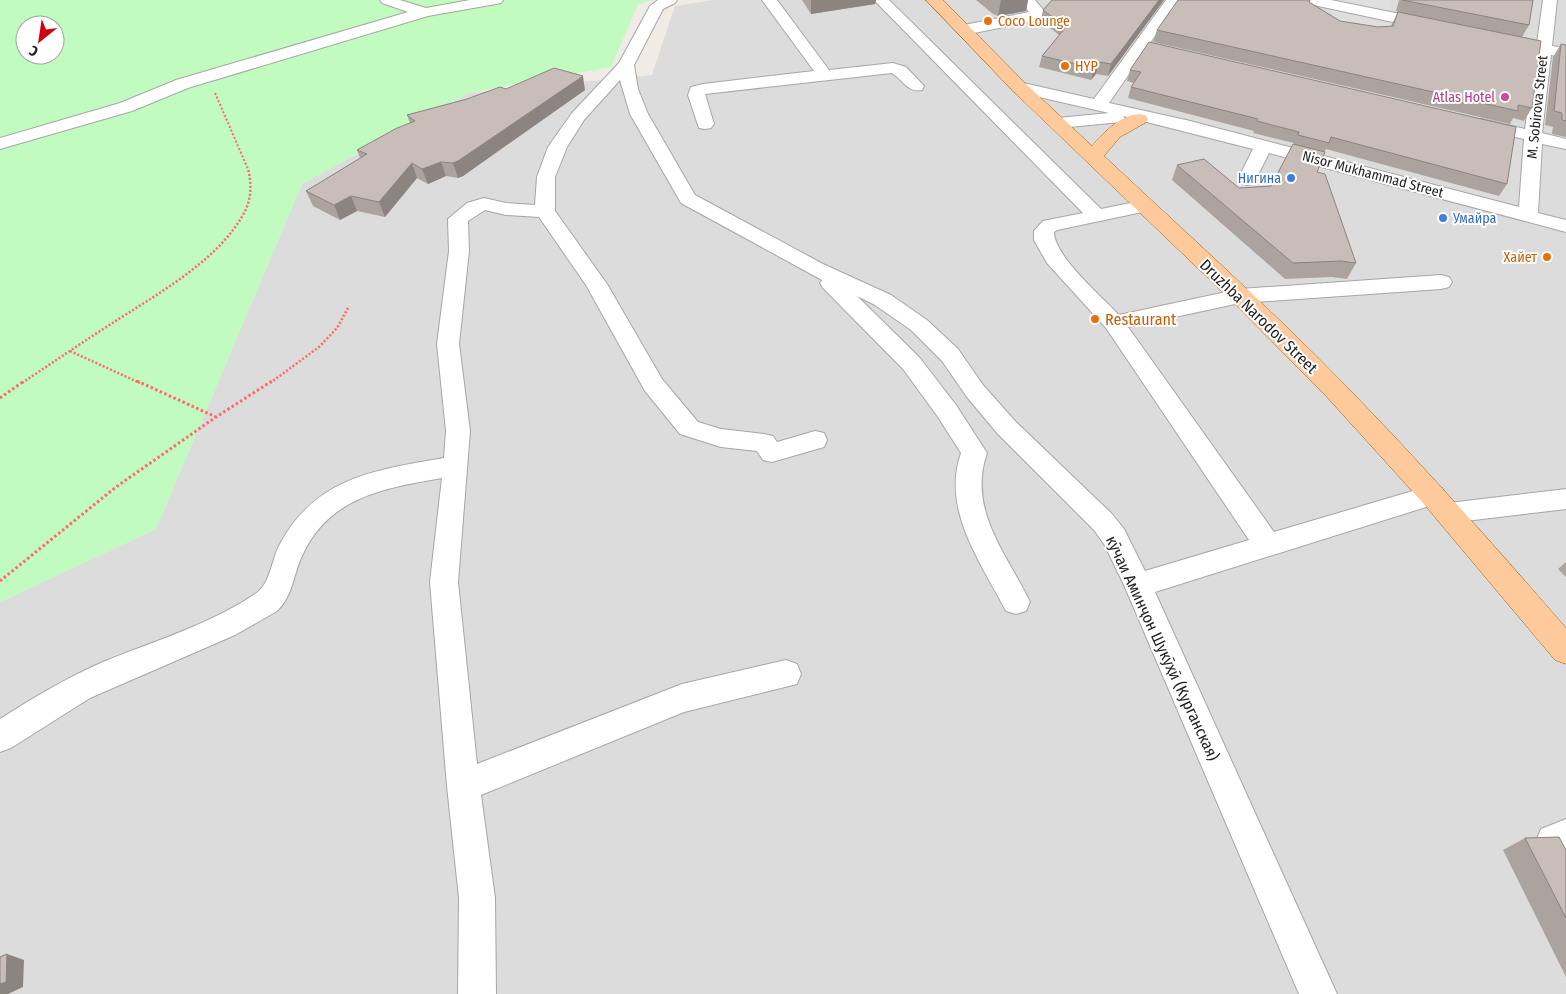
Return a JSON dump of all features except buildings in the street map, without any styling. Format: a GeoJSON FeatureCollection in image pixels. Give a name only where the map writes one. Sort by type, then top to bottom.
{"type":"FeatureCollection","features":[{"type":"Feature","properties":{"kind":"main road","name":"Druzhba Narodov Street"},"geometry":{"type":"LineString","coordinates":[[934,0],[1019,86],[1240,296],[1335,390],[1441,504],[1566,650]]}},
{"type":"Feature","properties":{"kind":"main road"},"geometry":{"type":"LineString","coordinates":[[1093,157],[1113,134],[1139,119]]}},
{"type":"Feature","properties":{"kind":"street"},"geometry":{"type":"LineString","coordinates":[[387,0],[404,7],[426,12]]}},
{"type":"Feature","properties":{"kind":"street"},"geometry":{"type":"LineString","coordinates":[[0,144],[126,107],[182,84],[426,12],[496,0]]}},
{"type":"Feature","properties":{"kind":"street"},"geometry":{"type":"LineString","coordinates":[[769,0],[825,75]]}},
{"type":"Feature","properties":{"kind":"street"},"geometry":{"type":"LineString","coordinates":[[881,0],[1097,216]]}},
{"type":"Feature","properties":{"kind":"street"},"geometry":{"type":"LineString","coordinates":[[964,30],[1034,16],[1038,12],[1027,0]]}},
{"type":"Feature","properties":{"kind":"street"},"geometry":{"type":"LineString","coordinates":[[1099,105],[1173,0]]}},
{"type":"Feature","properties":{"kind":"street"},"geometry":{"type":"LineString","coordinates":[[1309,0],[1368,5],[1382,4],[1384,0]]}},
{"type":"Feature","properties":{"kind":"street","name":"M. Sobirova Street"},"geometry":{"type":"LineString","coordinates":[[1528,214],[1533,136],[1550,0]]}},
{"type":"Feature","properties":{"kind":"street"},"geometry":{"type":"LineString","coordinates":[[664,3],[626,65],[590,102],[560,143],[546,177],[545,211],[596,284],[653,385],[689,428],[721,438],[764,443],[772,453],[815,440]]}},
{"type":"Feature","properties":{"kind":"street"},"geometry":{"type":"LineString","coordinates":[[1346,24],[1337,15],[1341,11],[1360,14],[1358,4]]}},
{"type":"Feature","properties":{"kind":"street"},"geometry":{"type":"LineString","coordinates":[[1358,4],[1448,29]]}},
{"type":"Feature","properties":{"kind":"street"},"geometry":{"type":"LineString","coordinates":[[1486,37],[1566,53]]}},
{"type":"Feature","properties":{"kind":"street"},"geometry":{"type":"LineString","coordinates":[[1142,46],[1199,59]]}},
{"type":"Feature","properties":{"kind":"street","name":"кӯчаи Аминҷон Шукӯҳӣ (Курганская)"},"geometry":{"type":"LineString","coordinates":[[626,65],[630,89],[639,114],[688,199],[816,269],[883,300],[919,325],[950,354],[975,391],[1006,427],[1103,522],[1114,537],[1138,585],[1318,994]]}},
{"type":"Feature","properties":{"kind":"street"},"geometry":{"type":"LineString","coordinates":[[705,124],[696,95],[697,91],[703,89],[893,68],[900,70],[916,86]]}},
{"type":"Feature","properties":{"kind":"street","name":"Nisor Mukhammad Street"},"geometry":{"type":"LineString","coordinates":[[1019,86],[1180,124],[1528,214],[1566,226]]}},
{"type":"Feature","properties":{"kind":"street","name":"Nisor Mukhammad Street"},"geometry":{"type":"LineString","coordinates":[[1058,123],[1097,118],[1139,119],[1180,124]]}},
{"type":"Feature","properties":{"kind":"street"},"geometry":{"type":"LineString","coordinates":[[1466,120],[1566,144]]}},
{"type":"Feature","properties":{"kind":"street"},"geometry":{"type":"LineString","coordinates":[[1247,179],[1264,146]]}},
{"type":"Feature","properties":{"kind":"street"},"geometry":{"type":"LineString","coordinates":[[477,994],[477,898],[463,786],[444,582],[458,431],[448,344],[459,251],[458,219],[474,207],[484,204],[506,209],[545,211]]}},
{"type":"Feature","properties":{"kind":"street"},"geometry":{"type":"LineString","coordinates":[[1144,206],[1050,225],[1044,231],[1044,240],[1054,259],[1114,323],[1268,545]]}},
{"type":"Feature","properties":{"kind":"street"},"geometry":{"type":"LineString","coordinates":[[816,269],[911,363],[974,453],[968,473],[970,501],[984,542],[1016,602]]}},
{"type":"Feature","properties":{"kind":"street"},"geometry":{"type":"LineString","coordinates":[[1114,323],[1240,296],[1441,282]]}},
{"type":"Feature","properties":{"kind":"street"},"geometry":{"type":"LineString","coordinates":[[0,737],[90,682],[190,641],[248,614],[270,600],[278,589],[285,560],[297,537],[310,520],[339,496],[374,481],[456,466]]}},
{"type":"Feature","properties":{"kind":"street"},"geometry":{"type":"LineString","coordinates":[[1138,585],[1268,545],[1441,504],[1566,499]]}},
{"type":"Feature","properties":{"kind":"street"},"geometry":{"type":"LineString","coordinates":[[463,786],[682,698],[786,674]]}},
{"type":"Feature","properties":{"kind":"street"},"geometry":{"type":"LineString","coordinates":[[1566,836],[1553,840],[1566,862]]}},
{"type":"Feature","properties":{"kind":"path"},"geometry":{"type":"LineString","coordinates":[[0,398],[158,293],[214,250],[234,228],[245,209],[251,192],[245,160],[223,118],[209,76]]}},
{"type":"Feature","properties":{"kind":"path"},"geometry":{"type":"LineString","coordinates":[[0,581],[116,487],[216,417],[286,373],[319,347],[337,328],[349,306]]}},
{"type":"Feature","properties":{"kind":"path"},"geometry":{"type":"LineString","coordinates":[[70,351],[216,417]]}},
{"type":"Feature","properties":{"kind":"shaded area"},"geometry":{"type":"Polygon","coordinates":[[[714,0],[1566,0],[1566,994],[0,994],[0,602],[156,529],[302,184],[469,93],[652,75],[675,6],[714,0]]]}},
{"type":"Feature","properties":{"kind":"shaded area"},"geometry":{"type":"Polygon","coordinates":[[[1323,0],[1388,0],[1393,13],[1386,32],[1336,20],[1323,0]]]}},
{"type":"Feature","properties":{"kind":"green space"},"geometry":{"type":"Polygon","coordinates":[[[0,0],[654,0],[638,4],[611,67],[469,93],[302,184],[156,529],[0,602],[0,0]]]}},
{"type":"Feature","properties":{"kind":"place","name":"Coco Lounge"},"geometry":{"type":"Point","coordinates":[988,21]}},
{"type":"Feature","properties":{"kind":"place","name":"HYP"},"geometry":{"type":"Point","coordinates":[1065,66]}},
{"type":"Feature","properties":{"kind":"place","name":"Atlas Hotel"},"geometry":{"type":"Point","coordinates":[1505,97]}},
{"type":"Feature","properties":{"kind":"place","name":"Нигина"},"geometry":{"type":"Point","coordinates":[1291,178]}},
{"type":"Feature","properties":{"kind":"place","name":"Умайра"},"geometry":{"type":"Point","coordinates":[1443,218]}},
{"type":"Feature","properties":{"kind":"place","name":"Хайет"},"geometry":{"type":"Point","coordinates":[1547,257]}},
{"type":"Feature","properties":{"kind":"place","name":"Restaurant"},"geometry":{"type":"Point","coordinates":[1095,319]}}]}
